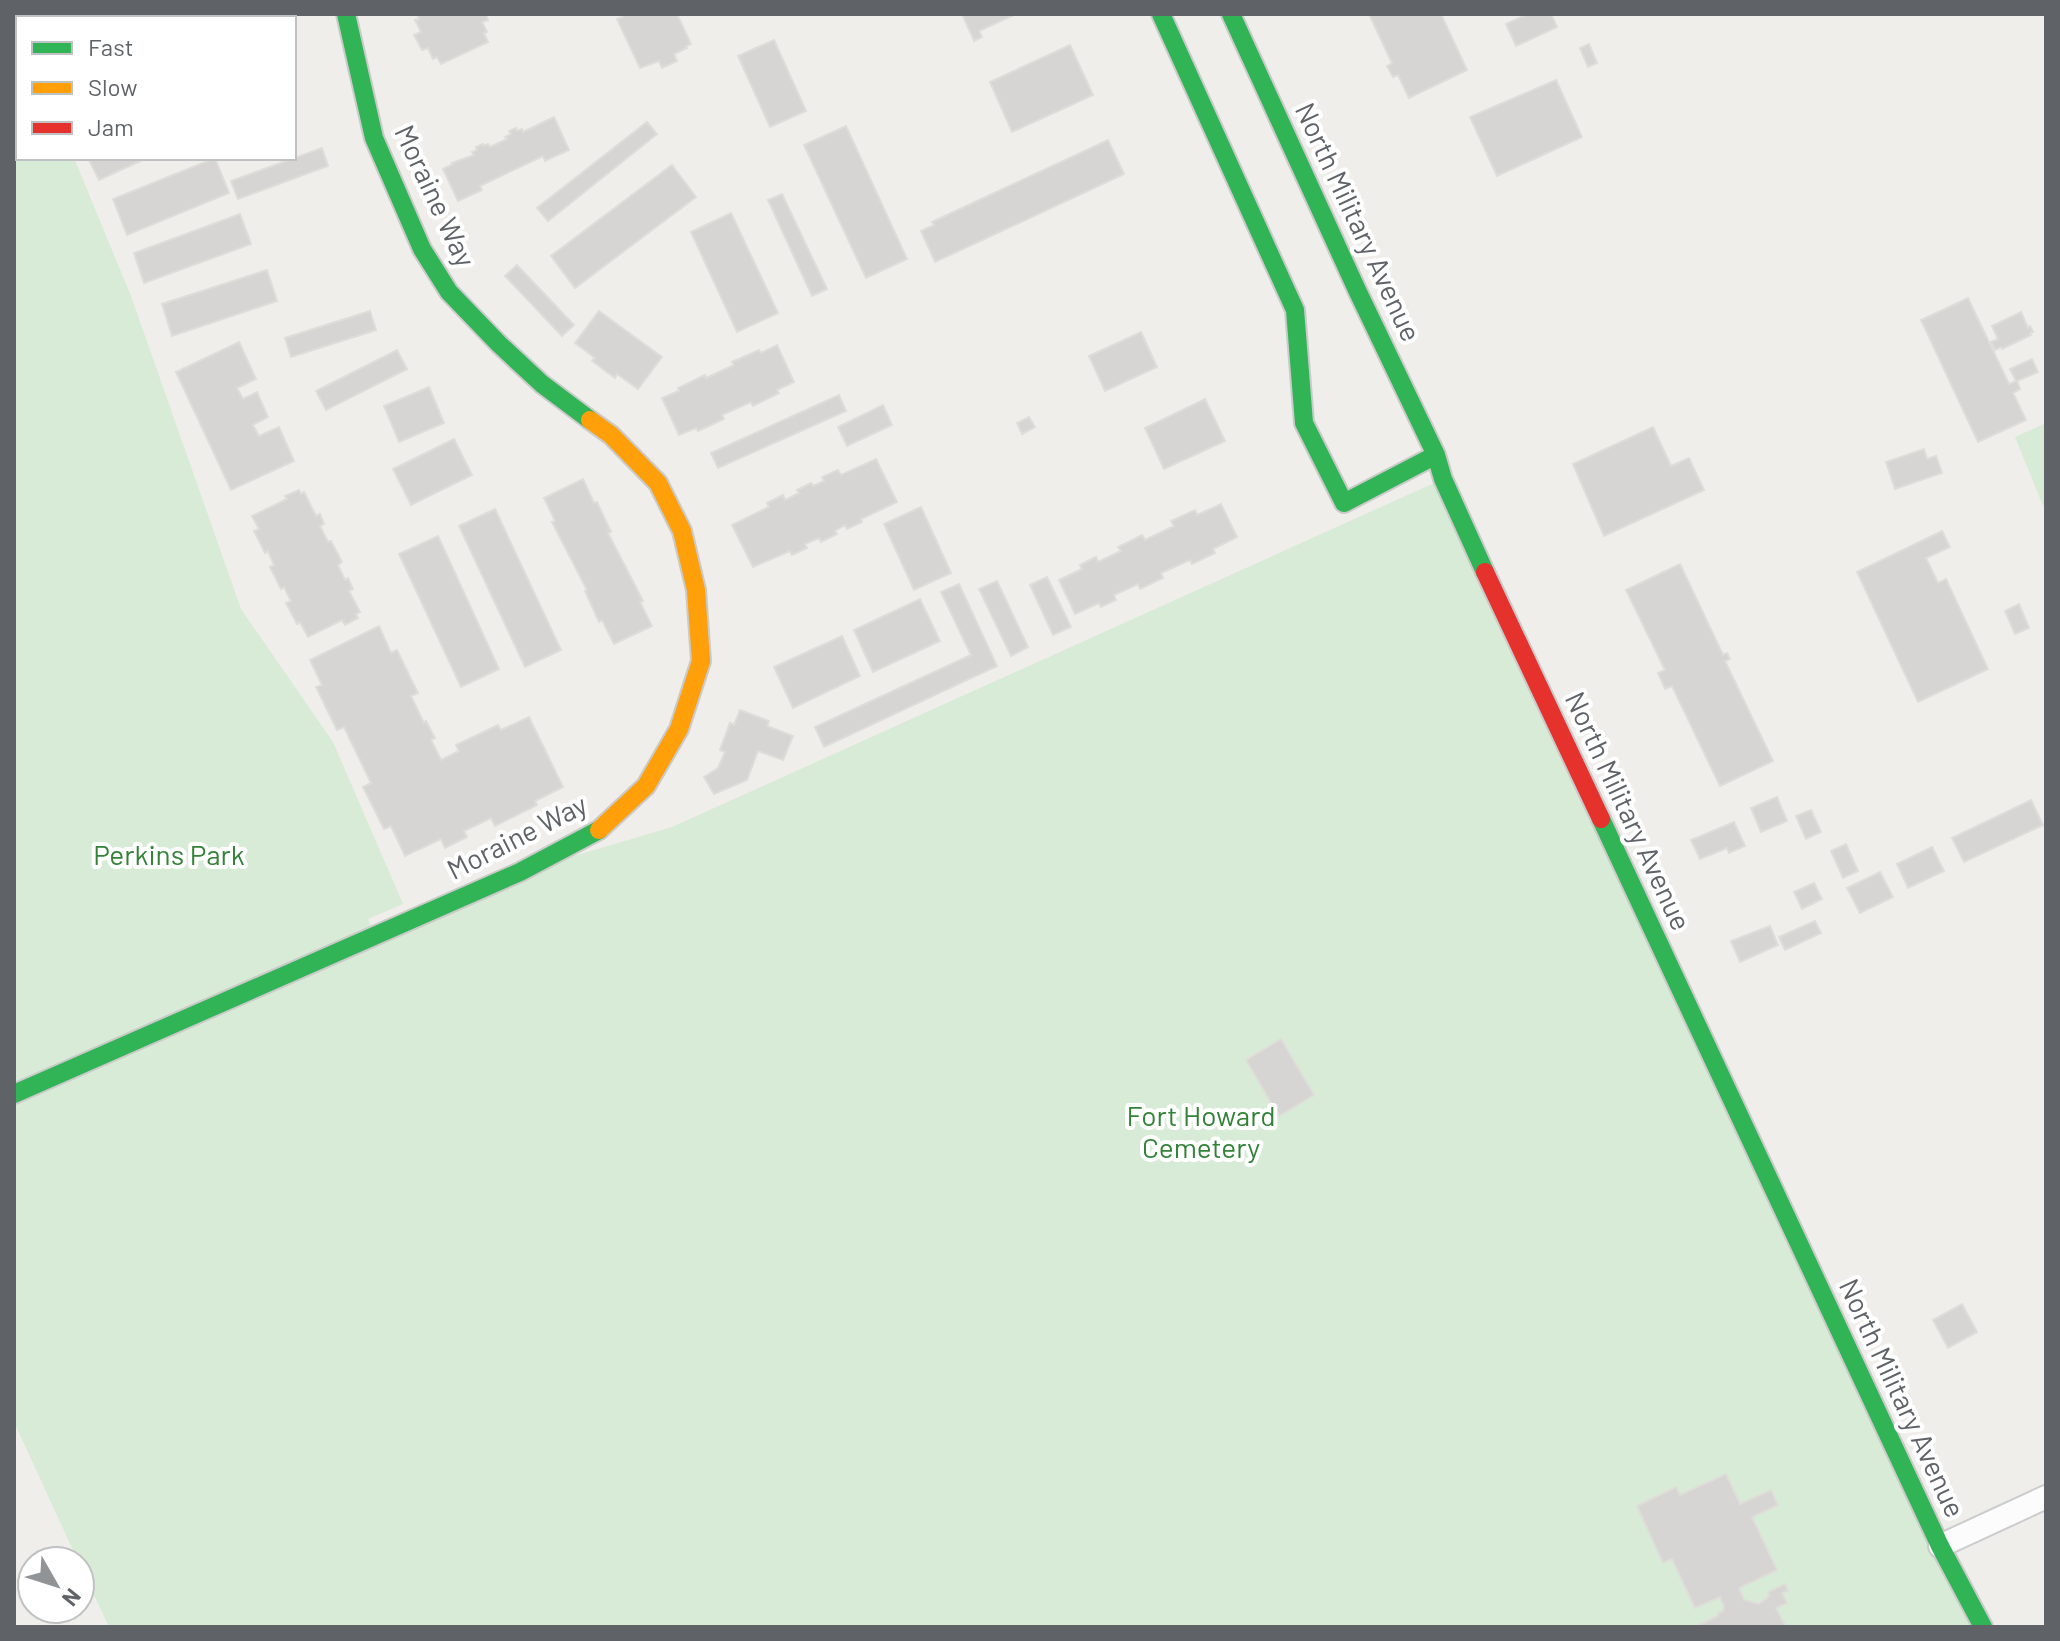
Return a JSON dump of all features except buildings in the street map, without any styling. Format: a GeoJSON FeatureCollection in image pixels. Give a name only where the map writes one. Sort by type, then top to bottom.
{"type":"FeatureCollection","features":[{"type":"Feature","properties":{"kind":"street","name":"Moraine Way"},"geometry":{"type":"LineString","coordinates":[[14,1094],[520,872],[602,828],[646,786],[679,729],[701,661],[696,590],[682,531],[658,483],[611,435],[542,384],[449,292],[422,249],[374,138],[346,14]]}},
{"type":"Feature","properties":{"kind":"street"},"geometry":{"type":"LineString","coordinates":[[1161,14],[1295,310],[1304,423],[1344,503],[1436,455]]}},
{"type":"Feature","properties":{"kind":"street","name":"North Military Avenue"},"geometry":{"type":"LineString","coordinates":[[1231,14],[1436,455],[1443,479],[1501,606],[1940,1546],[1983,1627]]}},
{"type":"Feature","properties":{"kind":"street"},"geometry":{"type":"LineString","coordinates":[[1940,1546],[2046,1497]]}},
{"type":"Feature","properties":{"kind":"green space","name":"Fort Howard Cemetery"},"geometry":{"type":"Polygon","coordinates":[[[14,33],[16,160],[75,160],[131,296],[241,609],[333,742],[403,904],[368,919],[375,936],[520,872],[672,827],[1443,479],[1983,1627],[109,1627],[96,1599],[96,1545],[71,1545],[14,1422],[14,33]]]}},
{"type":"Feature","properties":{"kind":"green space"},"geometry":{"type":"Polygon","coordinates":[[[2046,423],[2046,513],[2015,437],[2046,423]]]}},
{"type":"Feature","properties":{"kind":"traffic: fast"},"geometry":{"type":"LineString","coordinates":[[346,14],[374,138],[422,249],[449,292],[499,344],[542,384],[590,420]]}},
{"type":"Feature","properties":{"kind":"traffic: fast"},"geometry":{"type":"LineString","coordinates":[[1161,14],[1295,310],[1304,423],[1344,503],[1436,455]]}},
{"type":"Feature","properties":{"kind":"traffic: fast"},"geometry":{"type":"LineString","coordinates":[[1231,14],[1436,455],[1443,479],[1485,572]]}},
{"type":"Feature","properties":{"kind":"traffic: fast"},"geometry":{"type":"LineString","coordinates":[[1601,819],[1940,1546],[1983,1627]]}},
{"type":"Feature","properties":{"kind":"traffic: fast"},"geometry":{"type":"LineString","coordinates":[[14,1094],[520,872],[599,830]]}},
{"type":"Feature","properties":{"kind":"traffic: slow"},"geometry":{"type":"LineString","coordinates":[[590,420],[611,435],[658,483],[682,531],[696,590],[701,661],[679,729],[646,786],[599,830]]}},
{"type":"Feature","properties":{"kind":"traffic: jam"},"geometry":{"type":"LineString","coordinates":[[1485,572],[1601,819]]}},
{"type":"Feature","properties":{"kind":"park label","name":"Perkins Park"},"geometry":{"type":"Point","coordinates":[169,855]}}]}
